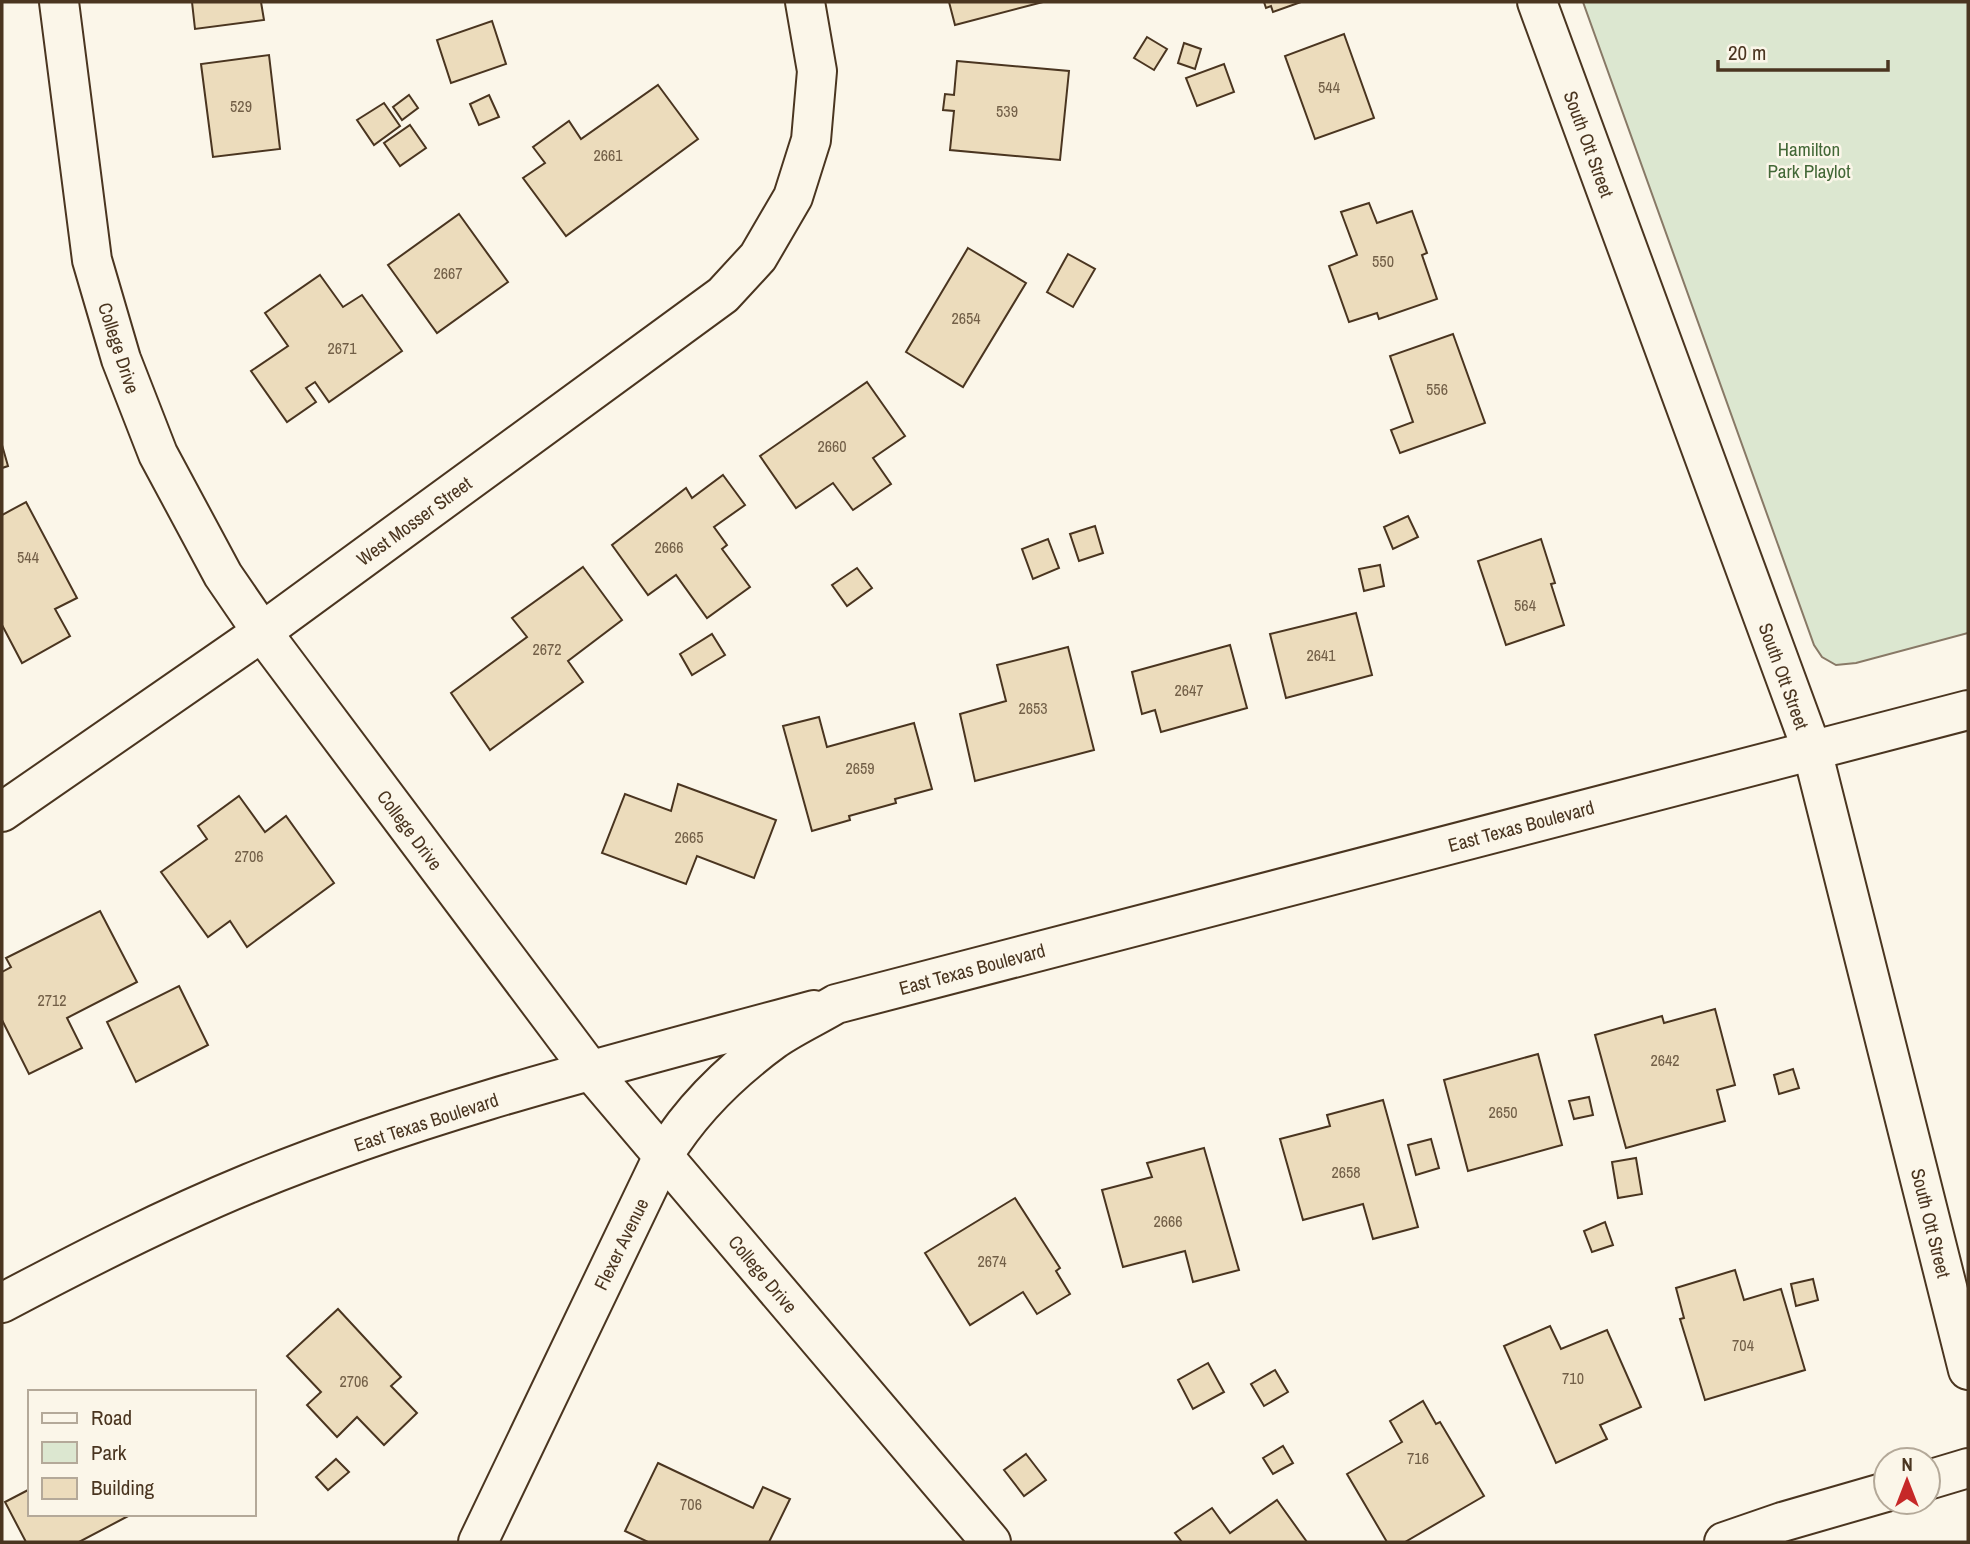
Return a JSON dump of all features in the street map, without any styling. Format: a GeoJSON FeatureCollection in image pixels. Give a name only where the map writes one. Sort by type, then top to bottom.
{"type":"FeatureCollection","features":[{"type":"Feature","properties":{"kind":"street","name":"College Drive"},"geometry":{"type":"LineString","coordinates":[[59,2],[92,260],[121,359],[158,454],[223,575],[262,632],[591,1071],[991,1542]]}},
{"type":"Feature","properties":{"kind":"street","name":"West Mosser Street"},"geometry":{"type":"LineString","coordinates":[[2,812],[262,632],[723,295],[758,257],[793,197],[811,140],[817,71],[805,2]]}},
{"type":"Feature","properties":{"kind":"street","name":"South Ott Street"},"geometry":{"type":"LineString","coordinates":[[1537,2],[1812,750],[1968,1370]]}},
{"type":"Feature","properties":{"kind":"street","name":"East Texas Boulevard"},"geometry":{"type":"LineString","coordinates":[[2,1303],[108,1247],[251,1182],[399,1129],[591,1071],[836,1004],[1968,710]]}},
{"type":"Feature","properties":{"kind":"street","name":"Flexer Avenue"},"geometry":{"type":"LineString","coordinates":[[478,1542],[672,1141],[723,1081],[776,1038],[836,1004]]}},
{"type":"Feature","properties":{"kind":"street"},"geometry":{"type":"LineString","coordinates":[[1942,1476],[1968,1468]]}},
{"type":"Feature","properties":{"kind":"street"},"geometry":{"type":"LineString","coordinates":[[1724,1542],[1872,1496]]}},
{"type":"Feature","properties":{"kind":"green space","name":"Hamilton Park Playlot"},"geometry":{"type":"Polygon","coordinates":[[[1583,2],[1968,2],[1968,633],[1856,663],[1836,665],[1822,657],[1814,645],[1583,2]]]}},
{"type":"Feature","properties":{"kind":"building"},"geometry":{"type":"Polygon","coordinates":[[[192,2],[261,2],[264,20],[195,29],[192,2]]]}},
{"type":"Feature","properties":{"kind":"building"},"geometry":{"type":"Polygon","coordinates":[[[949,2],[1043,2],[955,25],[949,2]]]}},
{"type":"Feature","properties":{"kind":"building"},"geometry":{"type":"Polygon","coordinates":[[[1264,2],[1301,2],[1273,12],[1271,6],[1266,8],[1264,2]]]}},
{"type":"Feature","properties":{"kind":"building"},"geometry":{"type":"Polygon","coordinates":[[[492,21],[506,64],[451,83],[437,40],[492,21]]]}},
{"type":"Feature","properties":{"kind":"building"},"geometry":{"type":"Polygon","coordinates":[[[1344,34],[1374,118],[1315,139],[1285,56],[1344,34]]]}},
{"type":"Feature","properties":{"kind":"building"},"geometry":{"type":"Polygon","coordinates":[[[1147,37],[1167,49],[1154,70],[1134,58],[1147,37]]]}},
{"type":"Feature","properties":{"kind":"building"},"geometry":{"type":"Polygon","coordinates":[[[1184,43],[1201,49],[1195,69],[1178,63],[1184,43]]]}},
{"type":"Feature","properties":{"kind":"building"},"geometry":{"type":"Polygon","coordinates":[[[269,55],[280,149],[213,157],[201,64],[269,55]]]}},
{"type":"Feature","properties":{"kind":"building"},"geometry":{"type":"Polygon","coordinates":[[[957,61],[1069,71],[1060,160],[950,150],[954,111],[943,110],[945,94],[954,95],[957,61]]]}},
{"type":"Feature","properties":{"kind":"building"},"geometry":{"type":"Polygon","coordinates":[[[1224,64],[1234,92],[1197,106],[1186,78],[1224,64]]]}},
{"type":"Feature","properties":{"kind":"building"},"geometry":{"type":"Polygon","coordinates":[[[658,85],[698,139],[566,236],[523,178],[545,163],[533,147],[569,121],[581,139],[658,85]]]}},
{"type":"Feature","properties":{"kind":"building"},"geometry":{"type":"Polygon","coordinates":[[[409,95],[418,108],[402,120],[393,107],[409,95]]]}},
{"type":"Feature","properties":{"kind":"building"},"geometry":{"type":"Polygon","coordinates":[[[489,95],[499,117],[479,125],[470,104],[489,95]]]}},
{"type":"Feature","properties":{"kind":"building"},"geometry":{"type":"Polygon","coordinates":[[[384,103],[400,126],[374,145],[357,120],[384,103]]]}},
{"type":"Feature","properties":{"kind":"building"},"geometry":{"type":"Polygon","coordinates":[[[410,125],[426,148],[400,166],[384,143],[410,125]]]}},
{"type":"Feature","properties":{"kind":"building"},"geometry":{"type":"Polygon","coordinates":[[[1369,203],[1377,223],[1412,211],[1427,253],[1422,255],[1437,299],[1379,319],[1377,313],[1349,322],[1329,266],[1357,255],[1341,212],[1369,203]]]}},
{"type":"Feature","properties":{"kind":"building"},"geometry":{"type":"Polygon","coordinates":[[[459,214],[508,282],[437,333],[388,265],[459,214]]]}},
{"type":"Feature","properties":{"kind":"building"},"geometry":{"type":"Polygon","coordinates":[[[968,248],[1026,283],[963,387],[906,352],[968,248]]]}},
{"type":"Feature","properties":{"kind":"building"},"geometry":{"type":"Polygon","coordinates":[[[1068,254],[1095,269],[1073,307],[1047,292],[1068,254]]]}},
{"type":"Feature","properties":{"kind":"building"},"geometry":{"type":"Polygon","coordinates":[[[320,275],[343,307],[362,295],[402,351],[329,402],[315,382],[306,388],[316,402],[287,422],[251,371],[288,346],[265,313],[320,275]]]}},
{"type":"Feature","properties":{"kind":"building"},"geometry":{"type":"Polygon","coordinates":[[[1453,334],[1485,423],[1400,453],[1391,430],[1413,422],[1390,356],[1453,334]]]}},
{"type":"Feature","properties":{"kind":"building"},"geometry":{"type":"Polygon","coordinates":[[[867,382],[905,436],[873,458],[891,484],[853,510],[833,483],[796,508],[760,456],[867,382]]]}},
{"type":"Feature","properties":{"kind":"building"},"geometry":{"type":"Polygon","coordinates":[[[2,445],[8,466],[2,468],[2,445]]]}},
{"type":"Feature","properties":{"kind":"building"},"geometry":{"type":"Polygon","coordinates":[[[723,475],[745,505],[714,527],[727,545],[722,549],[750,587],[707,618],[676,575],[648,595],[612,545],[686,488],[692,498],[723,475]]]}},
{"type":"Feature","properties":{"kind":"building"},"geometry":{"type":"Polygon","coordinates":[[[26,502],[77,598],[55,609],[70,636],[22,663],[2,625],[2,515],[26,502]]]}},
{"type":"Feature","properties":{"kind":"building"},"geometry":{"type":"Polygon","coordinates":[[[1408,516],[1418,537],[1393,549],[1384,527],[1408,516]]]}},
{"type":"Feature","properties":{"kind":"building"},"geometry":{"type":"Polygon","coordinates":[[[1095,526],[1103,553],[1079,561],[1070,534],[1095,526]]]}},
{"type":"Feature","properties":{"kind":"building"},"geometry":{"type":"Polygon","coordinates":[[[1048,539],[1059,568],[1033,579],[1022,549],[1048,539]]]}},
{"type":"Feature","properties":{"kind":"building"},"geometry":{"type":"Polygon","coordinates":[[[1541,539],[1555,583],[1551,584],[1564,625],[1506,645],[1478,561],[1541,539]]]}},
{"type":"Feature","properties":{"kind":"building"},"geometry":{"type":"Polygon","coordinates":[[[1380,565],[1384,586],[1364,591],[1359,569],[1380,565]]]}},
{"type":"Feature","properties":{"kind":"building"},"geometry":{"type":"Polygon","coordinates":[[[583,567],[622,620],[568,661],[583,682],[490,750],[451,693],[527,637],[512,618],[583,567]]]}},
{"type":"Feature","properties":{"kind":"building"},"geometry":{"type":"Polygon","coordinates":[[[857,568],[872,588],[847,606],[832,585],[857,568]]]}},
{"type":"Feature","properties":{"kind":"building"},"geometry":{"type":"Polygon","coordinates":[[[1356,613],[1372,675],[1286,698],[1270,634],[1356,613]]]}},
{"type":"Feature","properties":{"kind":"building"},"geometry":{"type":"Polygon","coordinates":[[[712,634],[725,655],[692,675],[680,654],[712,634]]]}},
{"type":"Feature","properties":{"kind":"building"},"geometry":{"type":"Polygon","coordinates":[[[1230,645],[1247,708],[1161,732],[1155,710],[1142,714],[1132,672],[1230,645]]]}},
{"type":"Feature","properties":{"kind":"building"},"geometry":{"type":"Polygon","coordinates":[[[1068,647],[1094,750],[975,781],[960,714],[1006,701],[997,665],[1068,647]]]}},
{"type":"Feature","properties":{"kind":"building"},"geometry":{"type":"Polygon","coordinates":[[[819,717],[827,747],[914,723],[932,789],[895,799],[896,803],[849,816],[850,820],[812,831],[783,726],[819,717]]]}},
{"type":"Feature","properties":{"kind":"building"},"geometry":{"type":"Polygon","coordinates":[[[678,784],[776,820],[754,878],[697,856],[686,884],[602,853],[625,794],[671,811],[678,784]]]}},
{"type":"Feature","properties":{"kind":"building"},"geometry":{"type":"Polygon","coordinates":[[[239,796],[265,832],[286,816],[334,883],[247,947],[230,921],[208,937],[161,872],[207,839],[198,826],[239,796]]]}},
{"type":"Feature","properties":{"kind":"building"},"geometry":{"type":"Polygon","coordinates":[[[100,911],[137,982],[67,1018],[82,1048],[29,1074],[2,1020],[2,972],[11,967],[6,958],[100,911]]]}},
{"type":"Feature","properties":{"kind":"building"},"geometry":{"type":"Polygon","coordinates":[[[179,986],[208,1045],[136,1082],[107,1022],[179,986]]]}},
{"type":"Feature","properties":{"kind":"building"},"geometry":{"type":"Polygon","coordinates":[[[1715,1009],[1735,1085],[1717,1090],[1725,1121],[1626,1148],[1595,1035],[1662,1016],[1664,1023],[1715,1009]]]}},
{"type":"Feature","properties":{"kind":"building"},"geometry":{"type":"Polygon","coordinates":[[[1538,1054],[1562,1145],[1468,1171],[1444,1080],[1538,1054]]]}},
{"type":"Feature","properties":{"kind":"building"},"geometry":{"type":"Polygon","coordinates":[[[1793,1069],[1799,1088],[1779,1094],[1774,1075],[1793,1069]]]}},
{"type":"Feature","properties":{"kind":"building"},"geometry":{"type":"Polygon","coordinates":[[[1589,1097],[1593,1115],[1574,1119],[1569,1101],[1589,1097]]]}},
{"type":"Feature","properties":{"kind":"building"},"geometry":{"type":"Polygon","coordinates":[[[1383,1100],[1418,1227],[1373,1239],[1363,1204],[1303,1220],[1280,1139],[1330,1126],[1327,1115],[1383,1100]]]}},
{"type":"Feature","properties":{"kind":"building"},"geometry":{"type":"Polygon","coordinates":[[[1431,1139],[1439,1168],[1416,1175],[1408,1145],[1431,1139]]]}},
{"type":"Feature","properties":{"kind":"building"},"geometry":{"type":"Polygon","coordinates":[[[1204,1148],[1239,1270],[1193,1282],[1185,1251],[1123,1267],[1102,1190],[1152,1177],[1147,1163],[1204,1148]]]}},
{"type":"Feature","properties":{"kind":"building"},"geometry":{"type":"Polygon","coordinates":[[[1636,1158],[1642,1194],[1618,1198],[1612,1162],[1636,1158]]]}},
{"type":"Feature","properties":{"kind":"building"},"geometry":{"type":"Polygon","coordinates":[[[1015,1198],[1060,1268],[1056,1271],[1070,1294],[1037,1314],[1023,1292],[970,1325],[925,1253],[1015,1198]]]}},
{"type":"Feature","properties":{"kind":"building"},"geometry":{"type":"Polygon","coordinates":[[[1605,1222],[1613,1245],[1592,1252],[1584,1231],[1605,1222]]]}},
{"type":"Feature","properties":{"kind":"building"},"geometry":{"type":"Polygon","coordinates":[[[1735,1270],[1744,1300],[1781,1289],[1805,1370],[1705,1400],[1680,1319],[1684,1318],[1676,1288],[1735,1270]]]}},
{"type":"Feature","properties":{"kind":"building"},"geometry":{"type":"Polygon","coordinates":[[[1813,1279],[1818,1300],[1796,1306],[1791,1284],[1813,1279]]]}},
{"type":"Feature","properties":{"kind":"building"},"geometry":{"type":"Polygon","coordinates":[[[338,1309],[401,1377],[391,1386],[417,1413],[384,1445],[357,1417],[337,1437],[307,1405],[321,1392],[287,1356],[338,1309]]]}},
{"type":"Feature","properties":{"kind":"building"},"geometry":{"type":"Polygon","coordinates":[[[1550,1326],[1561,1349],[1607,1330],[1641,1407],[1600,1425],[1607,1439],[1556,1463],[1504,1346],[1550,1326]]]}},
{"type":"Feature","properties":{"kind":"building"},"geometry":{"type":"Polygon","coordinates":[[[1208,1363],[1224,1392],[1193,1409],[1178,1380],[1208,1363]]]}},
{"type":"Feature","properties":{"kind":"building"},"geometry":{"type":"Polygon","coordinates":[[[1275,1370],[1288,1392],[1264,1406],[1251,1384],[1275,1370]]]}},
{"type":"Feature","properties":{"kind":"building"},"geometry":{"type":"Polygon","coordinates":[[[1423,1401],[1436,1424],[1440,1422],[1484,1496],[1405,1542],[1387,1542],[1347,1474],[1402,1442],[1390,1421],[1423,1401]]]}},
{"type":"Feature","properties":{"kind":"building"},"geometry":{"type":"Polygon","coordinates":[[[1283,1446],[1293,1463],[1273,1474],[1263,1458],[1283,1446]]]}},
{"type":"Feature","properties":{"kind":"building"},"geometry":{"type":"Polygon","coordinates":[[[1026,1454],[1046,1480],[1024,1496],[1004,1470],[1026,1454]]]}},
{"type":"Feature","properties":{"kind":"building"},"geometry":{"type":"Polygon","coordinates":[[[336,1459],[349,1472],[328,1490],[316,1477],[336,1459]]]}},
{"type":"Feature","properties":{"kind":"building"},"geometry":{"type":"Polygon","coordinates":[[[658,1463],[753,1508],[763,1487],[790,1499],[769,1542],[648,1542],[625,1531],[658,1463]]]}},
{"type":"Feature","properties":{"kind":"building"},"geometry":{"type":"Polygon","coordinates":[[[28,1490],[28,1516],[128,1516],[79,1542],[26,1542],[5,1502],[28,1490]]]}},
{"type":"Feature","properties":{"kind":"building"},"geometry":{"type":"Polygon","coordinates":[[[1277,1500],[1307,1542],[1182,1542],[1175,1533],[1212,1508],[1230,1533],[1277,1500]]]}}]}
